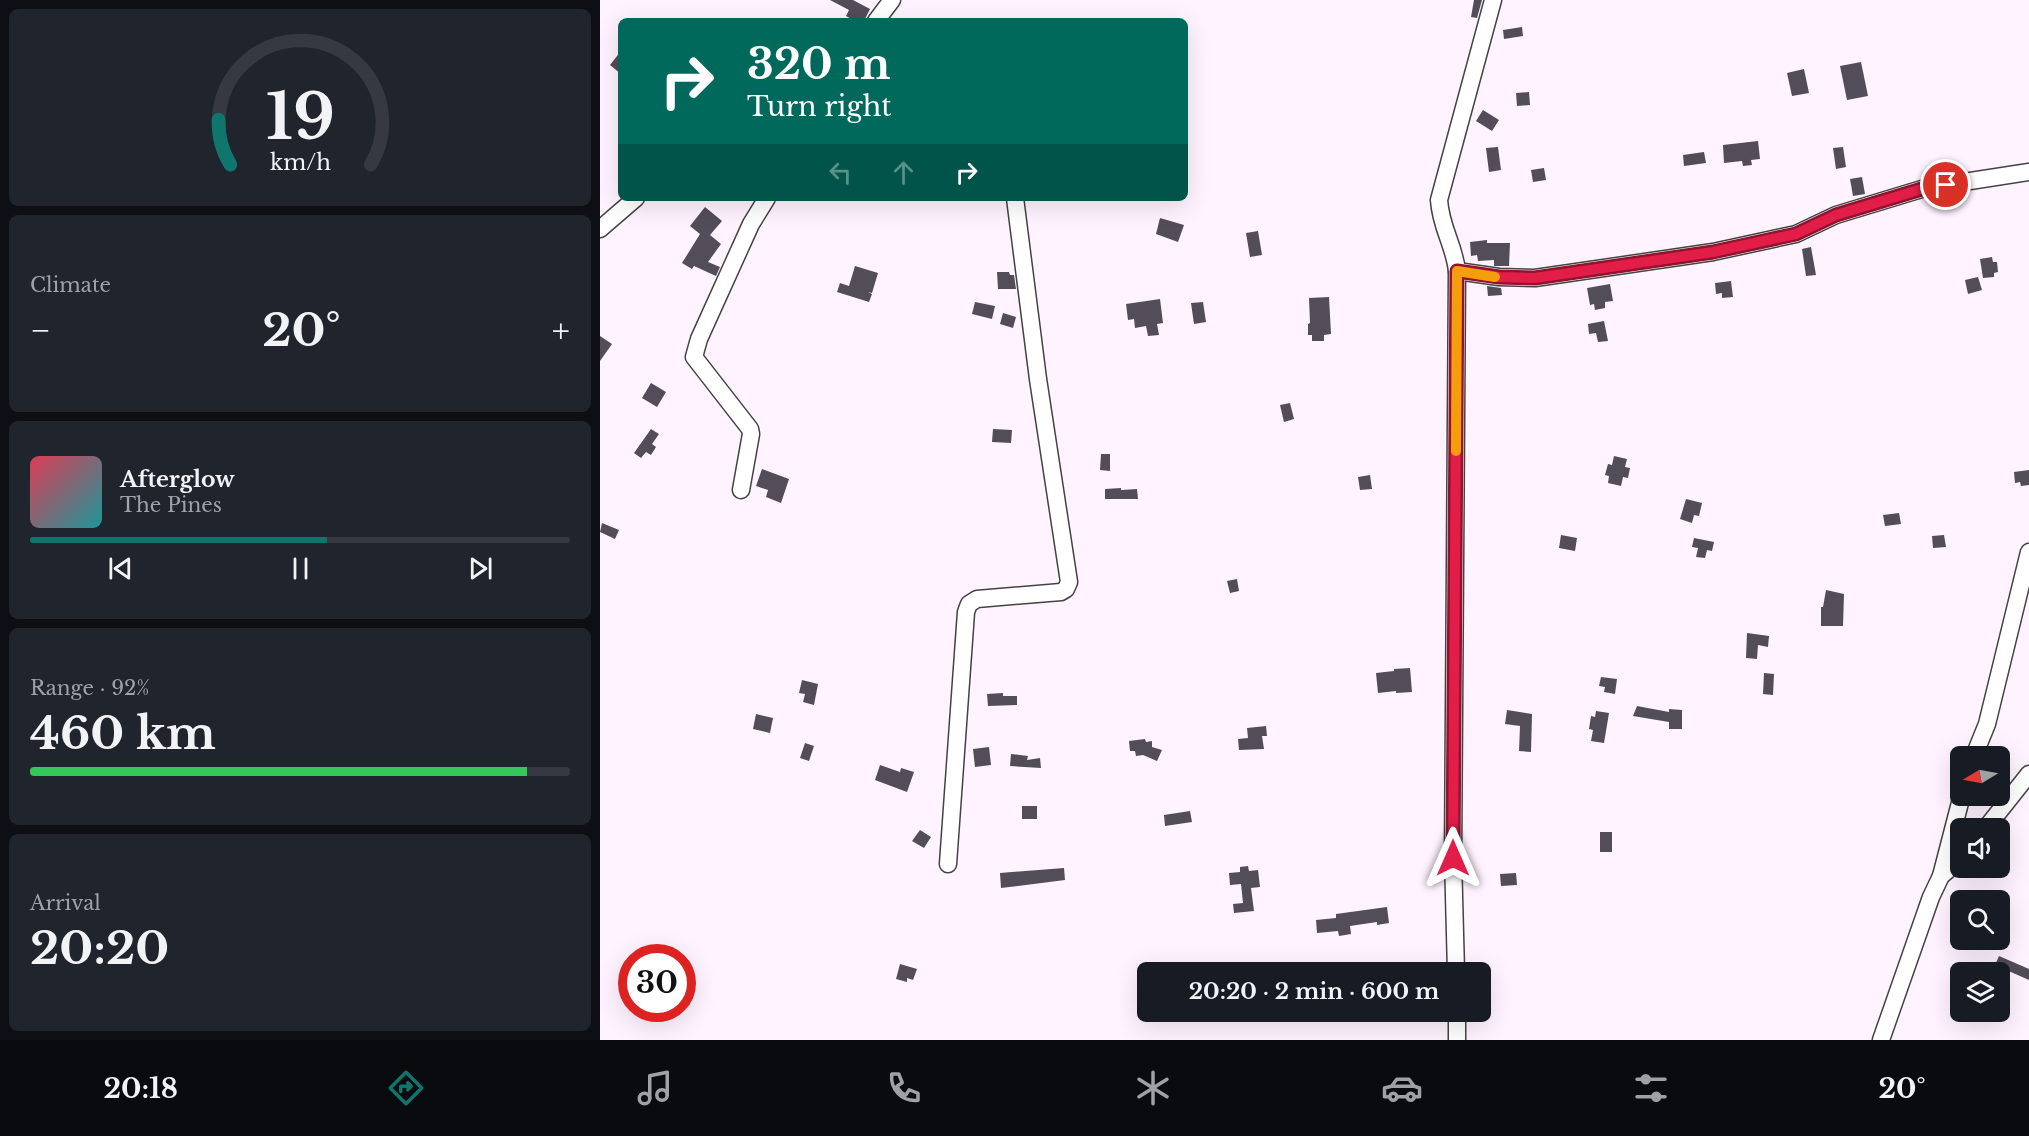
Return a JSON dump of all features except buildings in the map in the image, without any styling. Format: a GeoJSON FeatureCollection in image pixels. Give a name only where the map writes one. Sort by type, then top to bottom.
{"type":"FeatureCollection","features":[{"type":"Feature","properties":{"kind":"street"},"geometry":{"type":"LineString","coordinates":[[878,18],[892,0]]}},
{"type":"Feature","properties":{"kind":"street"},"geometry":{"type":"LineString","coordinates":[[1456,962],[1453,846],[1457,271],[1455,253],[1440,218],[1439,200],[1493,0]]}},
{"type":"Feature","properties":{"kind":"street"},"geometry":{"type":"LineString","coordinates":[[1457,271],[1499,277],[1535,278],[1713,252],[1796,234],[1836,215],[1925,188],[2029,172]]}},
{"type":"Feature","properties":{"kind":"street"},"geometry":{"type":"LineString","coordinates":[[600,229],[633,201]]}},
{"type":"Feature","properties":{"kind":"street"},"geometry":{"type":"LineString","coordinates":[[741,490],[750,429],[694,357],[699,339],[747,234],[765,201]]}},
{"type":"Feature","properties":{"kind":"street"},"geometry":{"type":"LineString","coordinates":[[948,864],[966,612],[969,604],[976,599],[1060,592],[1066,589],[1069,582],[1038,379],[1014,201]]}},
{"type":"Feature","properties":{"kind":"street"},"geometry":{"type":"LineString","coordinates":[[1978,746],[1986,724],[2029,552]]}},
{"type":"Feature","properties":{"kind":"street"},"geometry":{"type":"LineString","coordinates":[[1994,818],[2029,774]]}},
{"type":"Feature","properties":{"kind":"street"},"geometry":{"type":"LineString","coordinates":[[1881,1040],[1924,914],[1941,876],[1959,806]]}},
{"type":"Feature","properties":{"kind":"street"},"geometry":{"type":"LineString","coordinates":[[1941,876],[1950,868]]}},
{"type":"Feature","properties":{"kind":"street"},"geometry":{"type":"LineString","coordinates":[[1457,1022],[1457,1040]]}},
{"type":"Feature","properties":{"kind":"slow traffic"},"geometry":{"type":"LineString","coordinates":[[1456,451],[1457,271],[1495,277]]}},
{"type":"Feature","properties":{"kind":"route"},"geometry":{"type":"LineString","coordinates":[[1453,858],[1457,271],[1499,277],[1535,278],[1713,252],[1796,234],[1836,215],[1925,188],[1946,185]]}}]}
